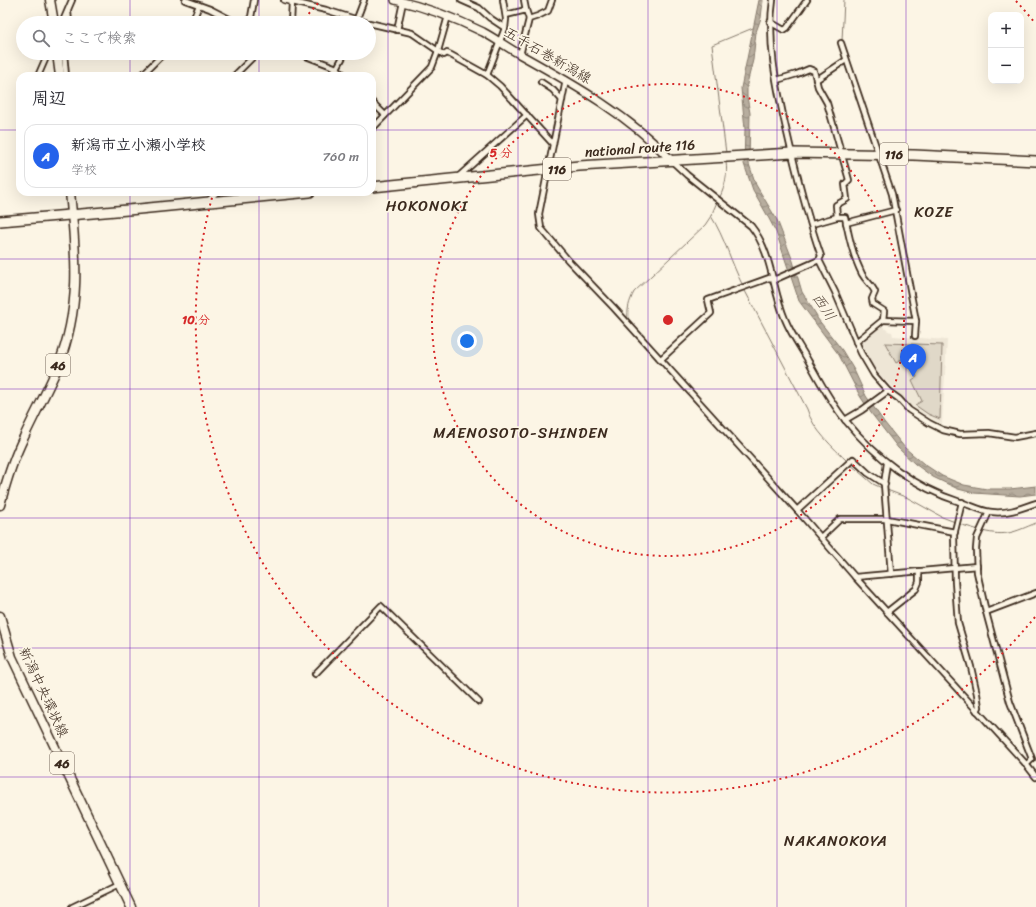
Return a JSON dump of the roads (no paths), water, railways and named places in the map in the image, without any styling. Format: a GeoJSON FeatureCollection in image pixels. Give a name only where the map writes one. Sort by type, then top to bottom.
{"type":"FeatureCollection","features":[{"type":"Feature","properties":{"kind":"highway","name":"116"},"geometry":{"type":"LineString","coordinates":[[792,153],[974,157],[1036,161]]}},
{"type":"Feature","properties":{"kind":"highway","name":"national route 116"},"geometry":{"type":"LineString","coordinates":[[376,187],[579,166],[792,153]]}},
{"type":"Feature","properties":{"kind":"highway"},"geometry":{"type":"LineString","coordinates":[[0,221],[269,196]]}},
{"type":"Feature","properties":{"kind":"main road"},"geometry":{"type":"LineString","coordinates":[[50,0],[53,16]]}},
{"type":"Feature","properties":{"kind":"main road","name":"五千石巻新潟線"},"geometry":{"type":"LineString","coordinates":[[395,0],[407,2],[448,16],[483,32],[520,55],[566,79],[624,118],[664,152],[672,161]]}},
{"type":"Feature","properties":{"kind":"main road"},"geometry":{"type":"LineString","coordinates":[[58,60],[59,72]]}},
{"type":"Feature","properties":{"kind":"main road","name":"46"},"geometry":{"type":"LineString","coordinates":[[0,505],[10,469],[23,437],[58,365],[70,327],[76,276],[71,196]]}},
{"type":"Feature","properties":{"kind":"main road","name":"新潟中央環状線"},"geometry":{"type":"LineString","coordinates":[[0,616],[2,636],[131,907]]}},
{"type":"Feature","properties":{"kind":"street"},"geometry":{"type":"LineString","coordinates":[[66,16],[72,0]]}},
{"type":"Feature","properties":{"kind":"street"},"geometry":{"type":"LineString","coordinates":[[185,0],[197,3],[223,16]]}},
{"type":"Feature","properties":{"kind":"street"},"geometry":{"type":"LineString","coordinates":[[251,16],[254,0]]}},
{"type":"Feature","properties":{"kind":"street"},"geometry":{"type":"LineString","coordinates":[[284,0],[326,10],[341,16]]}},
{"type":"Feature","properties":{"kind":"street"},"geometry":{"type":"LineString","coordinates":[[358,16],[364,0]]}},
{"type":"Feature","properties":{"kind":"street"},"geometry":{"type":"LineString","coordinates":[[461,0],[479,8],[490,18],[505,28]]}},
{"type":"Feature","properties":{"kind":"street"},"geometry":{"type":"LineString","coordinates":[[487,75],[505,28],[506,15],[503,0]]}},
{"type":"Feature","properties":{"kind":"street"},"geometry":{"type":"LineString","coordinates":[[520,55],[529,19],[524,0]]}},
{"type":"Feature","properties":{"kind":"street"},"geometry":{"type":"LineString","coordinates":[[529,19],[548,10],[551,0]]}},
{"type":"Feature","properties":{"kind":"street"},"geometry":{"type":"LineString","coordinates":[[773,0],[770,22],[776,80],[800,189],[821,256],[819,260],[835,292],[861,353],[874,375],[888,391],[909,410],[943,430],[960,434],[989,433],[999,436],[1015,437],[1036,433]]}},
{"type":"Feature","properties":{"kind":"street"},"geometry":{"type":"LineString","coordinates":[[770,22],[784,30],[807,0]]}},
{"type":"Feature","properties":{"kind":"street"},"geometry":{"type":"LineString","coordinates":[[291,16],[292,1]]}},
{"type":"Feature","properties":{"kind":"street"},"geometry":{"type":"LineString","coordinates":[[397,30],[407,2]]}},
{"type":"Feature","properties":{"kind":"street"},"geometry":{"type":"LineString","coordinates":[[194,16],[197,3]]}},
{"type":"Feature","properties":{"kind":"street"},"geometry":{"type":"LineString","coordinates":[[68,10],[68,16]]}},
{"type":"Feature","properties":{"kind":"street"},"geometry":{"type":"LineString","coordinates":[[506,15],[526,10]]}},
{"type":"Feature","properties":{"kind":"street"},"geometry":{"type":"LineString","coordinates":[[376,125],[432,67],[448,16]]}},
{"type":"Feature","properties":{"kind":"street"},"geometry":{"type":"LineString","coordinates":[[376,25],[412,33],[444,55],[447,53],[487,75],[500,86],[553,144]]}},
{"type":"Feature","properties":{"kind":"street"},"geometry":{"type":"LineString","coordinates":[[841,43],[892,194],[916,321],[915,336]]}},
{"type":"Feature","properties":{"kind":"street"},"geometry":{"type":"LineString","coordinates":[[40,72],[45,60]]}},
{"type":"Feature","properties":{"kind":"street"},"geometry":{"type":"LineString","coordinates":[[65,60],[66,72]]}},
{"type":"Feature","properties":{"kind":"street"},"geometry":{"type":"LineString","coordinates":[[146,72],[157,60]]}},
{"type":"Feature","properties":{"kind":"street"},"geometry":{"type":"LineString","coordinates":[[238,72],[250,60]]}},
{"type":"Feature","properties":{"kind":"street"},"geometry":{"type":"LineString","coordinates":[[316,60],[337,68],[342,72]]}},
{"type":"Feature","properties":{"kind":"street"},"geometry":{"type":"LineString","coordinates":[[333,72],[341,60]]}},
{"type":"Feature","properties":{"kind":"street"},"geometry":{"type":"LineString","coordinates":[[816,80],[846,60]]}},
{"type":"Feature","properties":{"kind":"street"},"geometry":{"type":"LineString","coordinates":[[776,80],[809,69],[814,71],[818,87],[827,103],[849,180],[845,184],[847,199],[836,206],[838,217]]}},
{"type":"Feature","properties":{"kind":"street"},"geometry":{"type":"LineString","coordinates":[[566,79],[539,214],[541,228],[568,260],[821,536],[887,612],[1036,777]]}},
{"type":"Feature","properties":{"kind":"street"},"geometry":{"type":"LineString","coordinates":[[541,82],[553,90],[562,100]]}},
{"type":"Feature","properties":{"kind":"street"},"geometry":{"type":"LineString","coordinates":[[376,106],[385,115]]}},
{"type":"Feature","properties":{"kind":"street"},"geometry":{"type":"LineString","coordinates":[[456,179],[527,115]]}},
{"type":"Feature","properties":{"kind":"street"},"geometry":{"type":"LineString","coordinates":[[672,161],[687,175],[751,226],[758,236],[790,330],[827,394],[845,420],[887,463],[929,489],[989,512],[1006,512],[1036,503]]}},
{"type":"Feature","properties":{"kind":"street"},"geometry":{"type":"LineString","coordinates":[[208,202],[213,196]]}},
{"type":"Feature","properties":{"kind":"street"},"geometry":{"type":"LineString","coordinates":[[846,223],[896,210]]}},
{"type":"Feature","properties":{"kind":"street"},"geometry":{"type":"LineString","coordinates":[[812,224],[838,217],[846,217],[846,223],[856,262],[863,277],[874,289],[875,292],[872,299],[873,304],[884,310],[883,320]]}},
{"type":"Feature","properties":{"kind":"street"},"geometry":{"type":"LineString","coordinates":[[660,360],[711,313],[708,300],[769,278],[774,280],[819,260]]}},
{"type":"Feature","properties":{"kind":"street"},"geometry":{"type":"LineString","coordinates":[[856,342],[883,320],[916,321]]}},
{"type":"Feature","properties":{"kind":"street"},"geometry":{"type":"LineString","coordinates":[[845,420],[888,391]]}},
{"type":"Feature","properties":{"kind":"street"},"geometry":{"type":"LineString","coordinates":[[797,510],[853,459],[868,473],[885,484]]}},
{"type":"Feature","properties":{"kind":"street"},"geometry":{"type":"LineString","coordinates":[[887,463],[885,484],[891,574]]}},
{"type":"Feature","properties":{"kind":"street"},"geometry":{"type":"LineString","coordinates":[[962,502],[955,532],[954,568],[958,624],[971,667],[977,694],[979,707],[977,711]]}},
{"type":"Feature","properties":{"kind":"street"},"geometry":{"type":"LineString","coordinates":[[989,512],[977,538],[977,566],[986,612],[1010,702],[1032,759],[1026,765]]}},
{"type":"Feature","properties":{"kind":"street"},"geometry":{"type":"LineString","coordinates":[[821,536],[840,519],[887,519],[955,532]]}},
{"type":"Feature","properties":{"kind":"street"},"geometry":{"type":"LineString","coordinates":[[856,577],[977,566]]}},
{"type":"Feature","properties":{"kind":"street"},"geometry":{"type":"LineString","coordinates":[[887,612],[916,589],[919,582],[919,571]]}},
{"type":"Feature","properties":{"kind":"street"},"geometry":{"type":"LineString","coordinates":[[986,612],[1036,593]]}},
{"type":"Feature","properties":{"kind":"street"},"geometry":{"type":"LineString","coordinates":[[315,674],[381,606],[479,702]]}},
{"type":"Feature","properties":{"kind":"street"},"geometry":{"type":"LineString","coordinates":[[72,907],[82,905],[120,884]]}},
{"type":"Feature","properties":{"kind":"water"},"geometry":{"type":"Polygon","coordinates":[[[759,0],[763,0],[761,18],[756,32],[753,60],[747,84],[747,97],[750,113],[749,164],[756,185],[777,220],[793,261],[802,292],[817,318],[842,350],[854,370],[866,396],[884,422],[905,448],[924,464],[942,476],[964,485],[987,489],[1010,489],[1036,486],[1036,494],[1020,496],[974,493],[958,489],[933,477],[915,464],[898,448],[871,413],[860,396],[839,355],[799,301],[776,232],[753,190],[744,164],[745,129],[741,88],[759,0]]]}},
{"type":"Feature","properties":{"kind":"waterway"},"geometry":{"type":"LineString","coordinates":[[842,41],[844,0]]}},
{"type":"Feature","properties":{"kind":"waterway"},"geometry":{"type":"LineString","coordinates":[[726,153],[712,45],[753,28]]}},
{"type":"Feature","properties":{"kind":"waterway"},"geometry":{"type":"LineString","coordinates":[[720,197],[726,180],[726,162]]}},
{"type":"Feature","properties":{"kind":"waterway"},"geometry":{"type":"LineString","coordinates":[[893,191],[898,202],[898,215]]}},
{"type":"Feature","properties":{"kind":"waterway"},"geometry":{"type":"LineString","coordinates":[[628,320],[629,306],[634,292],[705,225],[717,202]]}},
{"type":"Feature","properties":{"kind":"waterway"},"geometry":{"type":"LineString","coordinates":[[711,216],[716,224],[743,286]]}},
{"type":"Feature","properties":{"kind":"waterway"},"geometry":{"type":"LineString","coordinates":[[744,289],[814,424],[824,438],[848,462]]}},
{"type":"Feature","properties":{"kind":"waterway"},"geometry":{"type":"LineString","coordinates":[[628,327],[801,519]]}},
{"type":"Feature","properties":{"kind":"waterway"},"geometry":{"type":"LineString","coordinates":[[850,464],[873,484],[882,488]]}},
{"type":"Feature","properties":{"kind":"waterway"},"geometry":{"type":"LineString","coordinates":[[887,490],[908,498],[942,517],[955,522]]}},
{"type":"Feature","properties":{"kind":"waterway"},"geometry":{"type":"LineString","coordinates":[[982,531],[998,534],[1010,533],[1036,523]]}},
{"type":"Feature","properties":{"kind":"waterway"},"geometry":{"type":"LineString","coordinates":[[959,524],[979,530]]}},
{"type":"Feature","properties":{"kind":"waterway"},"geometry":{"type":"LineString","coordinates":[[905,634],[1024,765]]}},
{"type":"Feature","properties":{"kind":"waterway"},"geometry":{"type":"LineString","coordinates":[[1026,768],[1030,773]]}},
{"type":"Feature","properties":{"kind":"place","name":"新潟市立小瀬小学校"},"geometry":{"type":"Point","coordinates":[913,377]}},
{"type":"Feature","properties":{"kind":"district","name":"HOKONOKI"},"geometry":{"type":"Point","coordinates":[427,206]}},
{"type":"Feature","properties":{"kind":"district","name":"KOZE"},"geometry":{"type":"Point","coordinates":[934,212]}},
{"type":"Feature","properties":{"kind":"district","name":"MAENOSOTO-SHINDEN"},"geometry":{"type":"Point","coordinates":[521,433]}},
{"type":"Feature","properties":{"kind":"district","name":"NAKANOKOYA"},"geometry":{"type":"Point","coordinates":[836,841]}},
{"type":"Feature","properties":{"kind":"water label","name":"西川"},"geometry":{"type":"Point","coordinates":[824,307]}}]}
